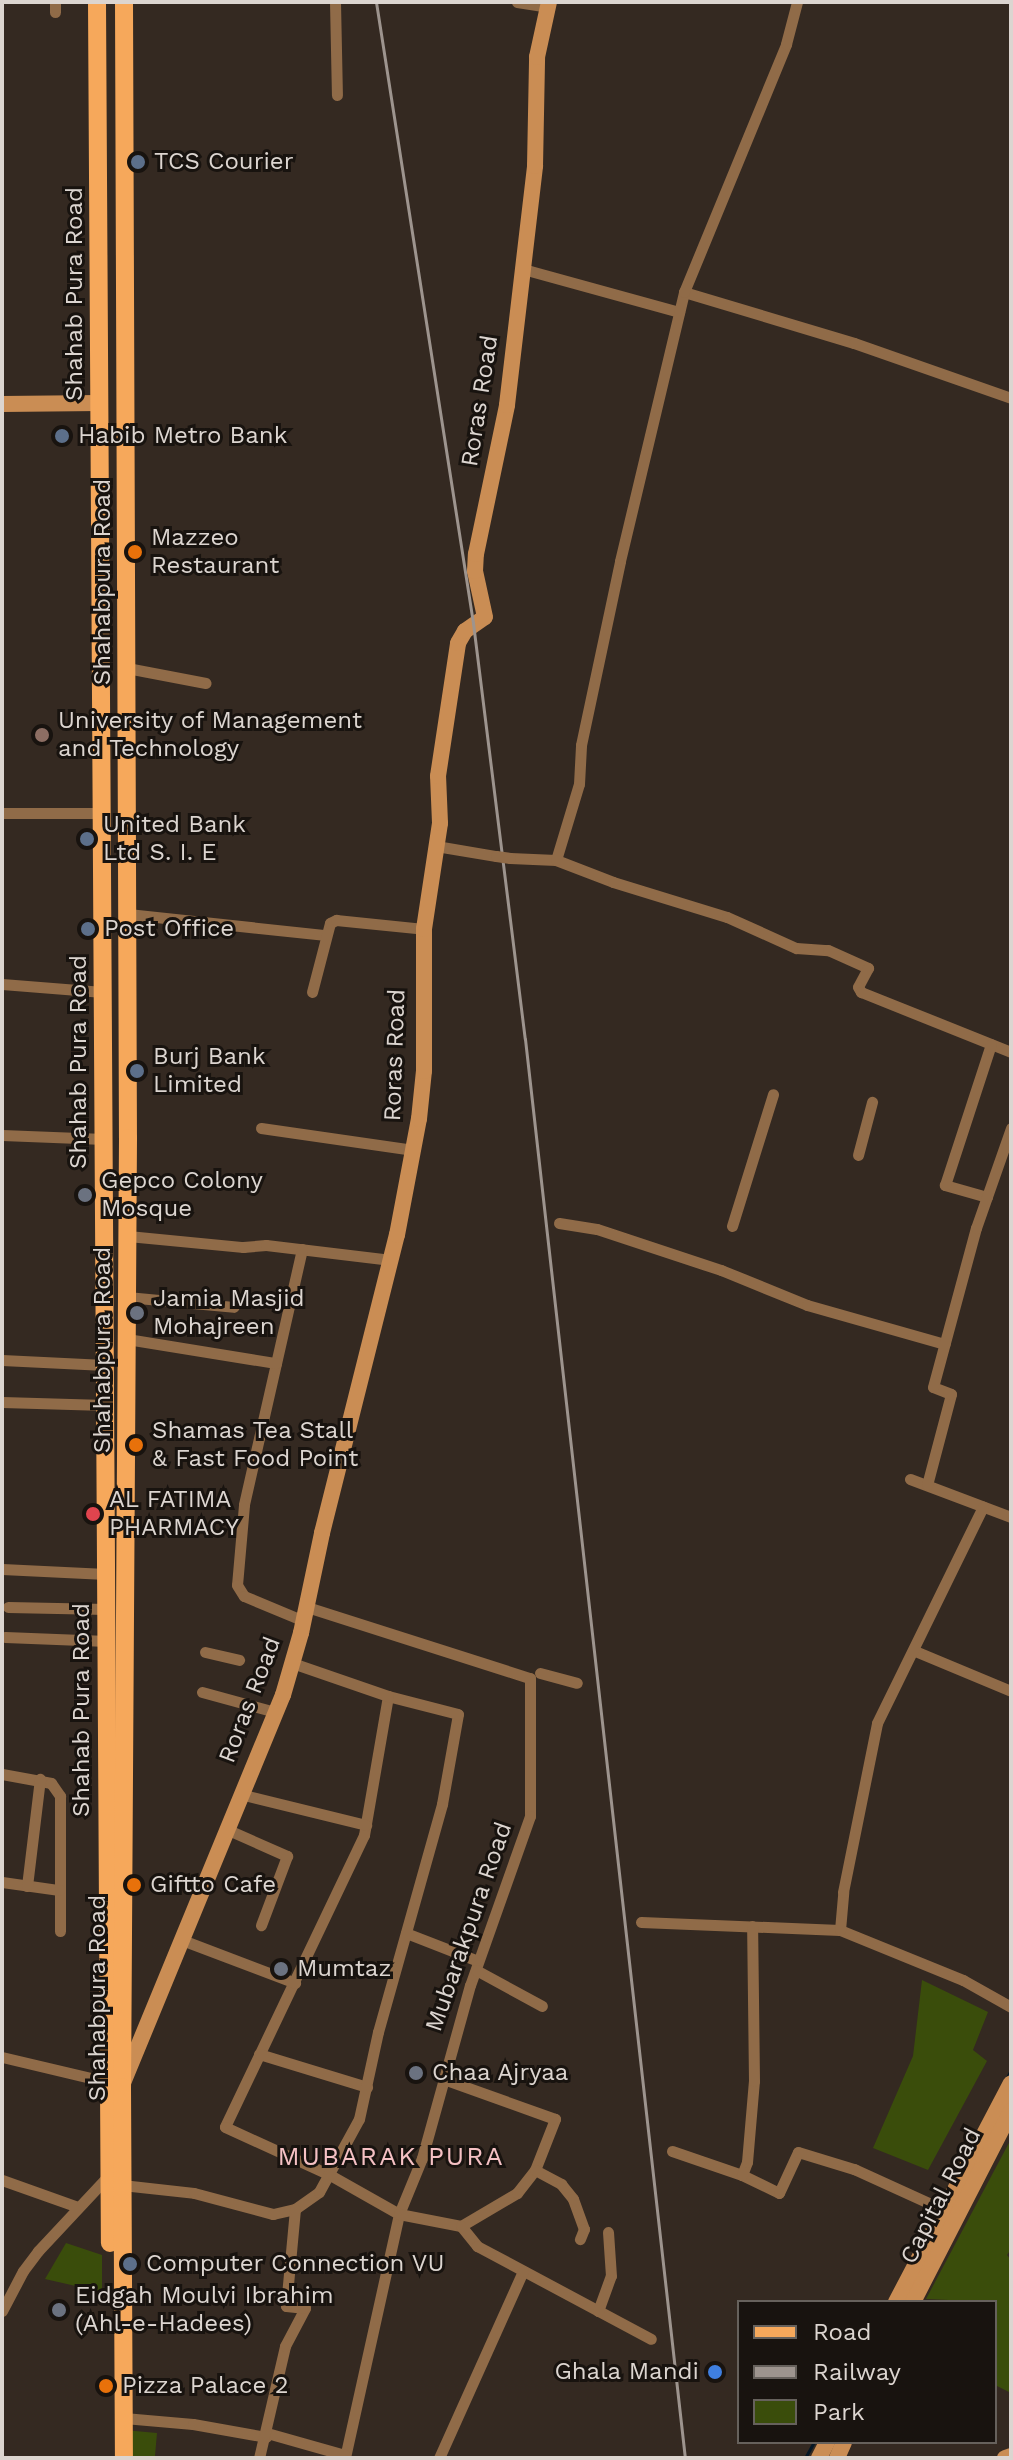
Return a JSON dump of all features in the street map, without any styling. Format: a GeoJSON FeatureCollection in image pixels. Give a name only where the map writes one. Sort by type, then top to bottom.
{"type":"FeatureCollection","features":[{"type":"Feature","properties":{"kind":"main road","name":"Shahab Pura Road"},"geometry":{"type":"LineString","coordinates":[[97,2],[105,1405],[116,1551],[106,1609],[116,2180],[113,2458]]}},
{"type":"Feature","properties":{"kind":"main road","name":"Shahabpura Road"},"geometry":{"type":"LineString","coordinates":[[116,1551],[127,1339],[128,1236],[127,172],[124,2]]}},
{"type":"Feature","properties":{"kind":"main road","name":"Roras Road"},"geometry":{"type":"LineString","coordinates":[[115,2084],[182,1940],[292,1663],[391,1260],[413,1150],[424,1071],[424,929],[440,823],[438,776],[456,648],[465,631],[485,617],[475,571],[476,554],[507,405],[535,166],[537,57],[548,5]]}},
{"type":"Feature","properties":{"kind":"main road"},"geometry":{"type":"LineString","coordinates":[[99,170],[127,172]]}},
{"type":"Feature","properties":{"kind":"main road"},"geometry":{"type":"LineString","coordinates":[[2,404],[127,403]]}},
{"type":"Feature","properties":{"kind":"main road"},"geometry":{"type":"LineString","coordinates":[[102,813],[127,813]]}},
{"type":"Feature","properties":{"kind":"main road","name":"Shahabpura Road"},"geometry":{"type":"LineString","coordinates":[[112,1584],[115,2084]]}},
{"type":"Feature","properties":{"kind":"main road"},"geometry":{"type":"LineString","coordinates":[[897,2300],[1011,2083]]}},
{"type":"Feature","properties":{"kind":"main road","name":"Capital Road"},"geometry":{"type":"LineString","coordinates":[[914,2300],[1011,2111]]}},
{"type":"Feature","properties":{"kind":"main road"},"geometry":{"type":"LineString","coordinates":[[116,2180],[124,2458]]}},
{"type":"Feature","properties":{"kind":"street"},"geometry":{"type":"LineString","coordinates":[[335,2],[337,95]]}},
{"type":"Feature","properties":{"kind":"street"},"geometry":{"type":"LineString","coordinates":[[517,2],[548,5]]}},
{"type":"Feature","properties":{"kind":"street"},"geometry":{"type":"LineString","coordinates":[[556,860],[579,784],[581,745],[620,561],[684,292],[786,44],[797,2]]}},
{"type":"Feature","properties":{"kind":"street"},"geometry":{"type":"LineString","coordinates":[[523,269],[679,312]]}},
{"type":"Feature","properties":{"kind":"street"},"geometry":{"type":"LineString","coordinates":[[684,292],[854,343],[1011,398]]}},
{"type":"Feature","properties":{"kind":"street"},"geometry":{"type":"LineString","coordinates":[[127,668],[206,683]]}},
{"type":"Feature","properties":{"kind":"street"},"geometry":{"type":"LineString","coordinates":[[2,813],[102,813]]}},
{"type":"Feature","properties":{"kind":"street"},"geometry":{"type":"LineString","coordinates":[[436,846],[510,858],[556,860],[613,882],[727,917],[796,948],[828,950],[868,968],[858,987],[861,992],[1011,1052]]}},
{"type":"Feature","properties":{"kind":"street"},"geometry":{"type":"LineString","coordinates":[[128,914],[326,935]]}},
{"type":"Feature","properties":{"kind":"street"},"geometry":{"type":"LineString","coordinates":[[312,992],[330,923],[336,920],[424,929]]}},
{"type":"Feature","properties":{"kind":"street"},"geometry":{"type":"LineString","coordinates":[[2,984],[103,992]]}},
{"type":"Feature","properties":{"kind":"street"},"geometry":{"type":"LineString","coordinates":[[987,1197],[945,1185],[991,1044]]}},
{"type":"Feature","properties":{"kind":"street"},"geometry":{"type":"LineString","coordinates":[[732,1226],[773,1094]]}},
{"type":"Feature","properties":{"kind":"street"},"geometry":{"type":"LineString","coordinates":[[858,1155],[872,1102]]}},
{"type":"Feature","properties":{"kind":"street"},"geometry":{"type":"LineString","coordinates":[[261,1128],[413,1150]]}},
{"type":"Feature","properties":{"kind":"street"},"geometry":{"type":"LineString","coordinates":[[927,1485],[951,1394],[933,1387],[987,1197],[1011,1128]]}},
{"type":"Feature","properties":{"kind":"street"},"geometry":{"type":"LineString","coordinates":[[2,1135],[104,1139]]}},
{"type":"Feature","properties":{"kind":"street"},"geometry":{"type":"LineString","coordinates":[[559,1223],[597,1229],[721,1270],[807,1305],[945,1344]]}},
{"type":"Feature","properties":{"kind":"street"},"geometry":{"type":"LineString","coordinates":[[128,1236],[243,1247],[266,1245],[391,1260]]}},
{"type":"Feature","properties":{"kind":"street"},"geometry":{"type":"LineString","coordinates":[[302,1249],[244,1505],[237,1585],[244,1596],[305,1614]]}},
{"type":"Feature","properties":{"kind":"street"},"geometry":{"type":"LineString","coordinates":[[127,1297],[234,1307]]}},
{"type":"Feature","properties":{"kind":"street"},"geometry":{"type":"LineString","coordinates":[[127,1339],[276,1363]]}},
{"type":"Feature","properties":{"kind":"street"},"geometry":{"type":"LineString","coordinates":[[2,1360],[105,1365]]}},
{"type":"Feature","properties":{"kind":"street"},"geometry":{"type":"LineString","coordinates":[[2,1402],[105,1405]]}},
{"type":"Feature","properties":{"kind":"street"},"geometry":{"type":"LineString","coordinates":[[910,1479],[1011,1517]]}},
{"type":"Feature","properties":{"kind":"street"},"geometry":{"type":"LineString","coordinates":[[840,1930],[843,1892],[877,1723],[983,1507]]}},
{"type":"Feature","properties":{"kind":"street"},"geometry":{"type":"LineString","coordinates":[[2,1569],[112,1584]]}},
{"type":"Feature","properties":{"kind":"street"},"geometry":{"type":"LineString","coordinates":[[8,1607],[106,1609]]}},
{"type":"Feature","properties":{"kind":"street","name":"Mubarakpura Road"},"geometry":{"type":"LineString","coordinates":[[305,1614],[530,1678],[530,1816],[477,1965],[422,2158],[399,2214],[345,2457]]}},
{"type":"Feature","properties":{"kind":"street"},"geometry":{"type":"LineString","coordinates":[[5,1637],[107,1641]]}},
{"type":"Feature","properties":{"kind":"street"},"geometry":{"type":"LineString","coordinates":[[915,1651],[1011,1691]]}},
{"type":"Feature","properties":{"kind":"street"},"geometry":{"type":"LineString","coordinates":[[205,1652],[239,1660]]}},
{"type":"Feature","properties":{"kind":"street"},"geometry":{"type":"LineString","coordinates":[[2,2311],[23,2271],[78,2207],[116,2180],[194,2193],[273,2214],[295,2209],[319,2192],[359,2119],[442,1804],[458,1714],[388,1696],[292,1663]]}},
{"type":"Feature","properties":{"kind":"street"},"geometry":{"type":"LineString","coordinates":[[540,1673],[577,1683]]}},
{"type":"Feature","properties":{"kind":"street"},"geometry":{"type":"LineString","coordinates":[[202,1692],[275,1712]]}},
{"type":"Feature","properties":{"kind":"street"},"geometry":{"type":"LineString","coordinates":[[388,1696],[366,1825],[341,1889],[225,2127],[330,2175],[399,2214],[461,2226],[477,2246],[651,2339]]}},
{"type":"Feature","properties":{"kind":"street"},"geometry":{"type":"LineString","coordinates":[[2,1774],[51,1783],[60,1796],[60,1931]]}},
{"type":"Feature","properties":{"kind":"street"},"geometry":{"type":"LineString","coordinates":[[27,1886],[40,1779]]}},
{"type":"Feature","properties":{"kind":"street"},"geometry":{"type":"LineString","coordinates":[[240,1794],[366,1825]]}},
{"type":"Feature","properties":{"kind":"street"},"geometry":{"type":"LineString","coordinates":[[226,1829],[287,1856],[261,1925]]}},
{"type":"Feature","properties":{"kind":"street"},"geometry":{"type":"LineString","coordinates":[[2,1882],[59,1890]]}},
{"type":"Feature","properties":{"kind":"street"},"geometry":{"type":"LineString","coordinates":[[641,1922],[840,1930],[963,1980],[1011,2007]]}},
{"type":"Feature","properties":{"kind":"street"},"geometry":{"type":"LineString","coordinates":[[742,2175],[747,2162],[754,2081],[752,1926]]}},
{"type":"Feature","properties":{"kind":"street"},"geometry":{"type":"LineString","coordinates":[[406,1933],[477,1965],[542,2006]]}},
{"type":"Feature","properties":{"kind":"street"},"geometry":{"type":"LineString","coordinates":[[182,1940],[295,1983]]}},
{"type":"Feature","properties":{"kind":"street"},"geometry":{"type":"LineString","coordinates":[[259,2054],[367,2087]]}},
{"type":"Feature","properties":{"kind":"street"},"geometry":{"type":"LineString","coordinates":[[2,2057],[115,2084]]}},
{"type":"Feature","properties":{"kind":"street"},"geometry":{"type":"LineString","coordinates":[[443,2079],[555,2119],[535,2170],[517,2193],[461,2226]]}},
{"type":"Feature","properties":{"kind":"street"},"geometry":{"type":"LineString","coordinates":[[672,2151],[742,2175],[779,2193],[798,2152],[854,2169],[944,2210]]}},
{"type":"Feature","properties":{"kind":"street"},"geometry":{"type":"LineString","coordinates":[[535,2170],[561,2184],[573,2199],[584,2229],[580,2239]]}},
{"type":"Feature","properties":{"kind":"street"},"geometry":{"type":"LineString","coordinates":[[2,2180],[78,2207]]}},
{"type":"Feature","properties":{"kind":"street"},"geometry":{"type":"LineString","coordinates":[[259,2458],[285,2346],[305,2308],[286,2306],[295,2209]]}},
{"type":"Feature","properties":{"kind":"street"},"geometry":{"type":"LineString","coordinates":[[598,2311],[611,2276],[608,2232]]}},
{"type":"Feature","properties":{"kind":"street"},"geometry":{"type":"LineString","coordinates":[[439,2458],[523,2271]]}},
{"type":"Feature","properties":{"kind":"street"},"geometry":{"type":"LineString","coordinates":[[124,2418],[266,2435],[345,2457]]}},
{"type":"Feature","properties":{"kind":"green space"},"geometry":{"type":"Polygon","coordinates":[[[922,1980],[988,2012],[973,2050],[987,2061],[928,2170],[873,2148],[913,2056],[922,1980]]]}},
{"type":"Feature","properties":{"kind":"green space"},"geometry":{"type":"Polygon","coordinates":[[[1011,2139],[1011,2249],[1007,2255],[1011,2260],[1011,2393],[997,2386],[997,2300],[926,2299],[1011,2139]]]}},
{"type":"Feature","properties":{"kind":"green space"},"geometry":{"type":"Polygon","coordinates":[[[66,2243],[102,2255],[102,2292],[45,2279],[66,2243]]]}},
{"type":"Feature","properties":{"kind":"green space"},"geometry":{"type":"Polygon","coordinates":[[[124,2430],[157,2433],[155,2456],[163,2458],[124,2458],[124,2430]]]}},
{"type":"Feature","properties":{"kind":"waterway"},"geometry":{"type":"LineString","coordinates":[[1006,2079],[1011,2070]]}},
{"type":"Feature","properties":{"kind":"waterway"},"geometry":{"type":"LineString","coordinates":[[805,2458],[813,2444]]}},
{"type":"Feature","properties":{"kind":"railway"},"geometry":{"type":"LineString","coordinates":[[376,2],[473,623],[525,1039],[685,2458]]}},
{"type":"Feature","properties":{"kind":"place","name":"TCS Courier"},"geometry":{"type":"Point","coordinates":[138,162]}},
{"type":"Feature","properties":{"kind":"place","name":"Habib Metro Bank"},"geometry":{"type":"Point","coordinates":[62,436]}},
{"type":"Feature","properties":{"kind":"place","name":"Mazzeo Restaurant"},"geometry":{"type":"Point","coordinates":[135,552]}},
{"type":"Feature","properties":{"kind":"place","name":"University of Management and Technology"},"geometry":{"type":"Point","coordinates":[42,735]}},
{"type":"Feature","properties":{"kind":"place","name":"United Bank Ltd S. I. E"},"geometry":{"type":"Point","coordinates":[87,839]}},
{"type":"Feature","properties":{"kind":"place","name":"Post Office"},"geometry":{"type":"Point","coordinates":[88,929]}},
{"type":"Feature","properties":{"kind":"place","name":"Burj Bank Limited"},"geometry":{"type":"Point","coordinates":[137,1071]}},
{"type":"Feature","properties":{"kind":"place","name":"Gepco Colony Mosque"},"geometry":{"type":"Point","coordinates":[85,1195]}},
{"type":"Feature","properties":{"kind":"place","name":"Jamia Masjid Mohajreen"},"geometry":{"type":"Point","coordinates":[137,1313]}},
{"type":"Feature","properties":{"kind":"place","name":"Shamas Tea Stall & Fast Food Point"},"geometry":{"type":"Point","coordinates":[136,1445]}},
{"type":"Feature","properties":{"kind":"place","name":"AL FATIMA PHARMACY"},"geometry":{"type":"Point","coordinates":[93,1514]}},
{"type":"Feature","properties":{"kind":"place","name":"Giftto Cafe"},"geometry":{"type":"Point","coordinates":[134,1885]}},
{"type":"Feature","properties":{"kind":"place","name":"Mumtaz"},"geometry":{"type":"Point","coordinates":[281,1969]}},
{"type":"Feature","properties":{"kind":"place","name":"Chaa Ajryaa"},"geometry":{"type":"Point","coordinates":[416,2073]}},
{"type":"Feature","properties":{"kind":"place","name":"Computer Connection VU"},"geometry":{"type":"Point","coordinates":[130,2264]}},
{"type":"Feature","properties":{"kind":"place","name":"Eidgah Moulvi Ibrahim (Ahl-e-Hadees)"},"geometry":{"type":"Point","coordinates":[59,2310]}},
{"type":"Feature","properties":{"kind":"place","name":"Ghala Mandi"},"geometry":{"type":"Point","coordinates":[715,2372]}},
{"type":"Feature","properties":{"kind":"place","name":"Pizza Palace 2"},"geometry":{"type":"Point","coordinates":[106,2386]}},
{"type":"Feature","properties":{"kind":"district","name":"MUBARAK PURA"},"geometry":{"type":"Point","coordinates":[391,2157]}}]}
